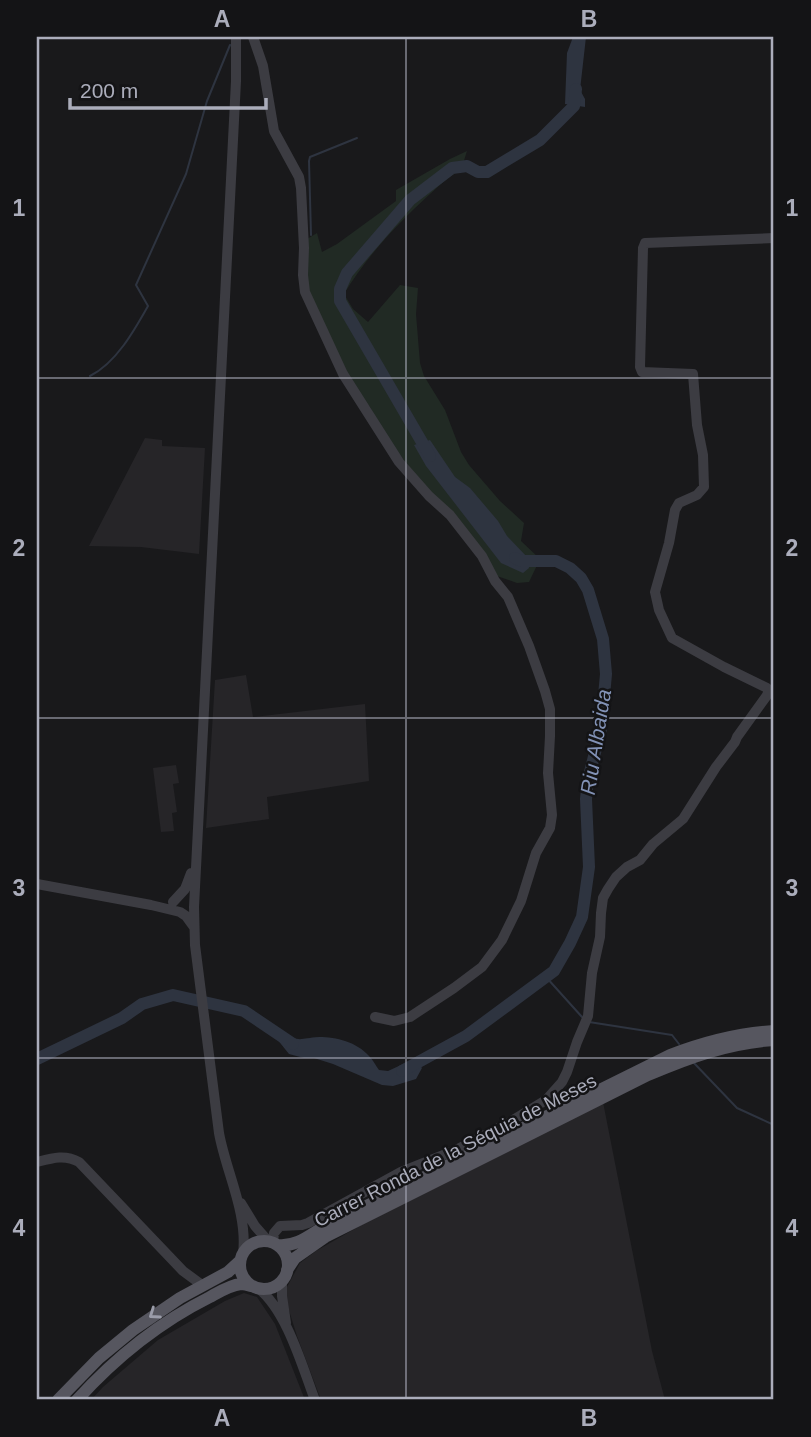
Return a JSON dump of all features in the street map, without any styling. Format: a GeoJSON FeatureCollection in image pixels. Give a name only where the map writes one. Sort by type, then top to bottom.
{"type":"FeatureCollection","features":[{"type":"Feature","properties":{"kind":"main road"},"geometry":{"type":"LineString","coordinates":[[717,1044],[735,1035],[774,1031]]}},
{"type":"Feature","properties":{"kind":"main road"},"geometry":{"type":"LineString","coordinates":[[646,1071],[690,1047],[774,1040]]}},
{"type":"Feature","properties":{"kind":"main road","name":"Carrer Ronda de la Séquia de Meses"},"geometry":{"type":"LineString","coordinates":[[273,1244],[290,1246],[646,1071]]}},
{"type":"Feature","properties":{"kind":"main road","name":"Carrer Ronda de la Séquia de Meses"},"geometry":{"type":"LineString","coordinates":[[285,1275],[295,1258],[324,1237],[646,1071]]}},
{"type":"Feature","properties":{"kind":"main road"},"geometry":{"type":"LineString","coordinates":[[58,1400],[118,1341],[156,1312],[228,1272],[251,1245],[263,1241],[273,1244],[284,1254],[285,1275],[271,1288],[242,1284],[205,1299],[165,1323],[121,1357],[77,1400]]}},
{"type":"Feature","properties":{"kind":"main road"},"geometry":{"type":"LineString","coordinates":[[242,1257],[242,1275],[255,1287]]}},
{"type":"Feature","properties":{"kind":"street"},"geometry":{"type":"LineString","coordinates":[[236,37],[194,928],[223,1156],[237,1198],[243,1228],[242,1257]]}},
{"type":"Feature","properties":{"kind":"street"},"geometry":{"type":"LineString","coordinates":[[253,37],[262,66],[274,131],[299,177],[305,292],[343,374],[399,462],[461,529],[482,556],[495,582],[508,597],[533,657],[550,709],[550,828],[537,853],[521,901],[502,940],[482,967],[410,1017],[394,1021],[375,1017]]}},
{"type":"Feature","properties":{"kind":"street"},"geometry":{"type":"LineString","coordinates":[[273,1244],[274,1233],[280,1226],[308,1223],[401,1172],[482,1136],[546,1100],[567,1072],[586,1020],[600,937],[603,898],[616,877],[640,860],[653,844],[683,819],[768,694],[767,688],[672,638],[659,610],[655,592],[675,510],[678,503],[702,492],[704,466],[693,374],[642,372],[640,367],[645,243],[774,237]]}},
{"type":"Feature","properties":{"kind":"street"},"geometry":{"type":"LineString","coordinates":[[173,902],[185,889],[196,855]]}},
{"type":"Feature","properties":{"kind":"street"},"geometry":{"type":"LineString","coordinates":[[37,884],[180,912],[194,928]]}},
{"type":"Feature","properties":{"kind":"street"},"geometry":{"type":"LineString","coordinates":[[151,905],[183,901],[194,907]]}},
{"type":"Feature","properties":{"kind":"street"},"geometry":{"type":"LineString","coordinates":[[180,912],[194,907]]}},
{"type":"Feature","properties":{"kind":"street"},"geometry":{"type":"LineString","coordinates":[[37,1162],[59,1157],[73,1158],[79,1162],[183,1271],[202,1285]]}},
{"type":"Feature","properties":{"kind":"street"},"geometry":{"type":"LineString","coordinates":[[237,1198],[255,1226],[273,1244]]}},
{"type":"Feature","properties":{"kind":"street"},"geometry":{"type":"LineString","coordinates":[[183,1271],[189,1293]]}},
{"type":"Feature","properties":{"kind":"street"},"geometry":{"type":"LineString","coordinates":[[285,1275],[282,1296],[287,1327]]}},
{"type":"Feature","properties":{"kind":"street"},"geometry":{"type":"LineString","coordinates":[[255,1287],[269,1299],[287,1327],[315,1400]]}},
{"type":"Feature","properties":{"kind":"shaded area"},"geometry":{"type":"Polygon","coordinates":[[[467,151],[461,170],[441,184],[395,229],[372,254],[344,294],[353,309],[368,322],[400,285],[418,288],[416,314],[420,363],[424,376],[445,410],[461,452],[469,465],[500,501],[524,523],[521,541],[540,559],[529,582],[517,583],[497,576],[386,438],[348,374],[308,291],[306,278],[307,239],[317,233],[322,252],[337,244],[396,201],[396,190],[467,151]]]}},
{"type":"Feature","properties":{"kind":"shaded area"},"geometry":{"type":"Polygon","coordinates":[[[145,438],[162,440],[162,446],[205,448],[199,554],[141,547],[89,546],[145,438]]]}},
{"type":"Feature","properties":{"kind":"shaded area"},"geometry":{"type":"Polygon","coordinates":[[[246,675],[253,717],[365,704],[369,781],[267,797],[269,819],[206,828],[215,680],[246,675]]]}},
{"type":"Feature","properties":{"kind":"shaded area"},"geometry":{"type":"Polygon","coordinates":[[[176,765],[179,783],[173,784],[177,812],[172,813],[174,831],[161,832],[153,768],[176,765]]]}},
{"type":"Feature","properties":{"kind":"shaded area"},"geometry":{"type":"Polygon","coordinates":[[[602,1097],[652,1351],[665,1400],[321,1400],[287,1304],[287,1287],[300,1263],[316,1251],[494,1149],[602,1097]]]}},
{"type":"Feature","properties":{"kind":"shaded area"},"geometry":{"type":"Polygon","coordinates":[[[244,1293],[257,1297],[275,1324],[305,1400],[91,1400],[158,1340],[244,1293]]]}},
{"type":"Feature","properties":{"kind":"water"},"geometry":{"type":"Polygon","coordinates":[[[573,37],[586,37],[580,90],[585,99],[585,107],[565,104],[567,53],[573,37]]]}},
{"type":"Feature","properties":{"kind":"water"},"geometry":{"type":"Polygon","coordinates":[[[430,440],[455,477],[470,488],[507,536],[528,558],[529,568],[523,573],[501,563],[426,466],[414,445],[430,440]]]}},
{"type":"Feature","properties":{"kind":"water"},"geometry":{"type":"Polygon","coordinates":[[[282,1033],[297,1039],[326,1037],[346,1041],[364,1051],[379,1070],[388,1071],[414,1059],[422,1068],[416,1079],[393,1086],[382,1085],[333,1064],[289,1054],[277,1039],[282,1033]]]}},
{"type":"Feature","properties":{"kind":"waterway"},"geometry":{"type":"LineString","coordinates":[[90,376],[116,355],[148,306],[136,285],[186,174],[207,101],[230,45]]}},
{"type":"Feature","properties":{"kind":"waterway","name":"Riu Albaida"},"geometry":{"type":"LineString","coordinates":[[430,456],[340,301],[340,289],[347,273],[410,200],[452,168],[467,166],[478,172],[487,172],[540,140],[574,106],[576,89]]}},
{"type":"Feature","properties":{"kind":"waterway"},"geometry":{"type":"LineString","coordinates":[[311,235],[310,157],[357,138]]}},
{"type":"Feature","properties":{"kind":"waterway","name":"Riu Albaida"},"geometry":{"type":"LineString","coordinates":[[402,1071],[466,1036],[554,971],[582,917],[589,867],[586,799],[601,729],[606,674],[603,639],[588,590],[581,578],[556,561],[521,561],[515,558]]}},
{"type":"Feature","properties":{"kind":"waterway"},"geometry":{"type":"LineString","coordinates":[[546,977],[582,1017]]}},
{"type":"Feature","properties":{"kind":"waterway","name":"Riu Albaida"},"geometry":{"type":"LineString","coordinates":[[37,1059],[122,1018],[142,1004],[173,995],[244,1011],[293,1044]]}},
{"type":"Feature","properties":{"kind":"waterway"},"geometry":{"type":"LineString","coordinates":[[589,1022],[672,1035],[679,1044]]}},
{"type":"Feature","properties":{"kind":"waterway"},"geometry":{"type":"LineString","coordinates":[[693,1062],[737,1108],[774,1125]]}},
{"type":"Feature","properties":{"kind":"railway"},"geometry":{"type":"LineString","coordinates":[[773,1400],[774,1393]]}}]}
